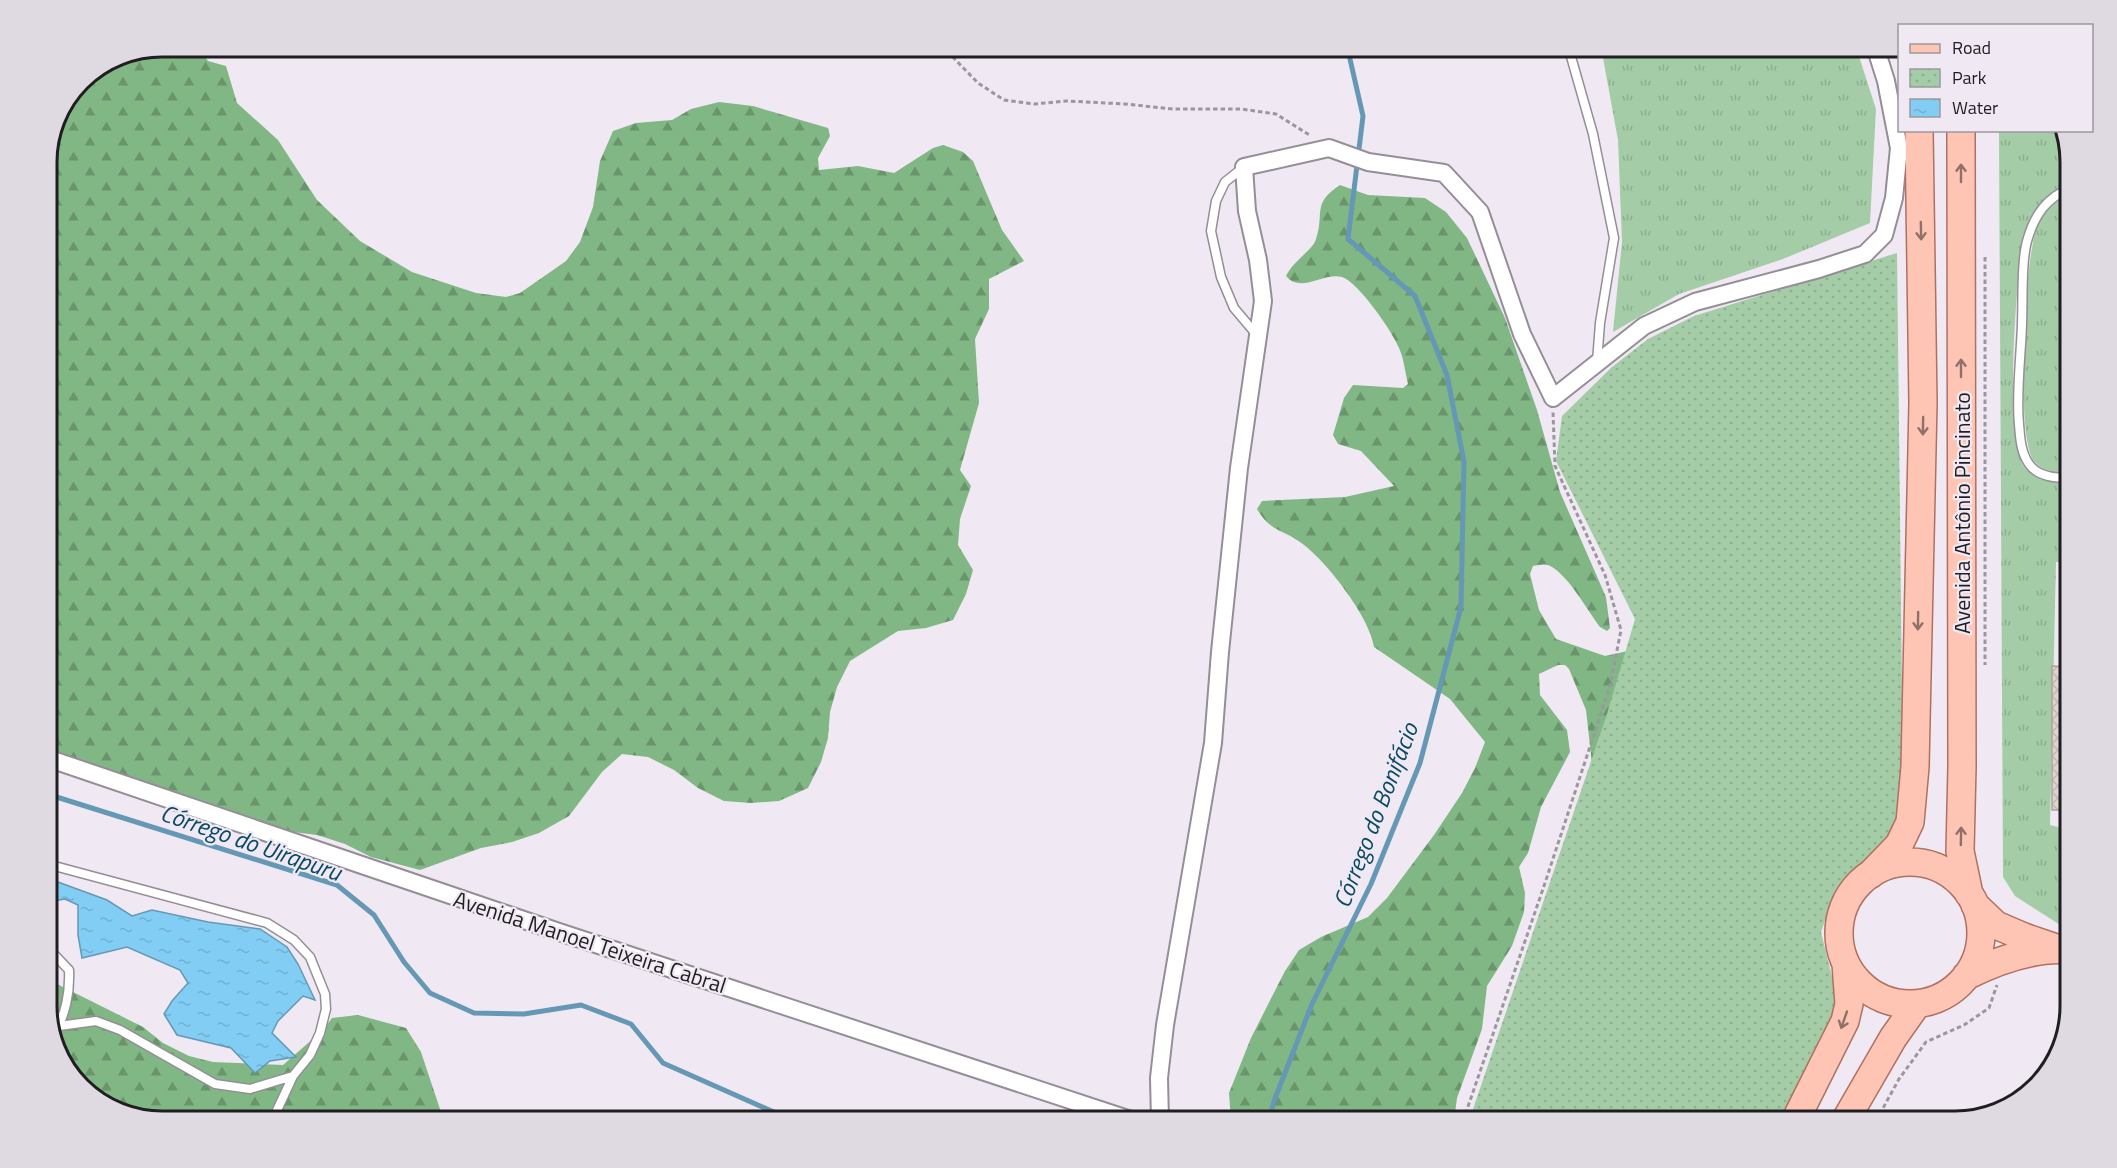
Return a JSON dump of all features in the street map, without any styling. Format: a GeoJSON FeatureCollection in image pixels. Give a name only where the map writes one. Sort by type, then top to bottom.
{"type":"FeatureCollection","features":[{"type":"Feature","properties":{"kind":"main road","name":"Avenida Antônio Pincinato"},"geometry":{"type":"LineString","coordinates":[[1800,1111],[1845,1021],[1849,1004],[1845,963],[1840,943],[1840,923],[1845,904],[1856,887],[1899,845],[1910,822],[1915,767],[1923,403],[1919,132]]}},
{"type":"Feature","properties":{"kind":"main road","name":"Avenida Antônio Pincinato"},"geometry":{"type":"LineString","coordinates":[[1845,963],[1857,981],[1875,995],[1895,1003],[1917,1004],[1936,999],[1953,989],[1966,976],[1976,959],[1980,941],[1980,923],[1960,851],[1962,767],[1961,132]]}},
{"type":"Feature","properties":{"kind":"main road","name":"Avenida Antônio Pincinato"},"geometry":{"type":"LineString","coordinates":[[1871,874],[1892,864],[1913,862],[1935,867],[1954,877],[1972,899]]}},
{"type":"Feature","properties":{"kind":"main road"},"geometry":{"type":"LineString","coordinates":[[1972,899],[1996,924],[2029,939],[2060,948]]}},
{"type":"Feature","properties":{"kind":"main road"},"geometry":{"type":"LineString","coordinates":[[1966,976],[2007,958],[2060,950]]}},
{"type":"Feature","properties":{"kind":"main road"},"geometry":{"type":"LineString","coordinates":[[1851,1111],[1893,1038],[1917,1004]]}},
{"type":"Feature","properties":{"kind":"street"},"geometry":{"type":"LineString","coordinates":[[1160,1111],[1159,1078],[1165,1025],[1214,743],[1220,652],[1239,468],[1263,301],[1258,260],[1248,211],[1244,166],[1329,148],[1368,162],[1444,173],[1480,212],[1522,334],[1552,398],[1644,326],[1695,302],[1819,269],[1865,254],[1884,235],[1893,198],[1899,148],[1886,81],[1878,57]]}},
{"type":"Feature","properties":{"kind":"street","name":"Avenida Manoel Teixeira Cabral"},"geometry":{"type":"LineString","coordinates":[[57,761],[537,925],[1101,1111]]}},
{"type":"Feature","properties":{"kind":"lane"},"geometry":{"type":"LineString","coordinates":[[1571,57],[1593,134],[1614,238],[1600,323],[1597,362]]}},
{"type":"Feature","properties":{"kind":"lane"},"geometry":{"type":"LineString","coordinates":[[1244,166],[1225,182],[1216,201],[1211,231],[1221,277],[1234,308],[1258,336]]}},
{"type":"Feature","properties":{"kind":"lane"},"geometry":{"type":"LineString","coordinates":[[2060,192],[2044,204],[2027,240],[2023,280],[2019,422],[2022,447],[2030,465],[2043,475],[2060,478]]}},
{"type":"Feature","properties":{"kind":"lane"},"geometry":{"type":"LineString","coordinates":[[57,867],[267,923],[294,940],[310,957],[325,994],[326,1009],[320,1033],[310,1055],[293,1076],[277,1111]]}},
{"type":"Feature","properties":{"kind":"lane"},"geometry":{"type":"LineString","coordinates":[[57,957],[69,970],[70,986],[59,1026],[96,1021],[120,1030],[215,1084],[250,1089],[293,1076]]}},
{"type":"Feature","properties":{"kind":"path"},"geometry":{"type":"LineString","coordinates":[[953,57],[978,83],[1004,100],[1034,104],[1067,101],[1173,109],[1241,109],[1276,114],[1329,148]]}},
{"type":"Feature","properties":{"kind":"path"},"geometry":{"type":"LineString","coordinates":[[1467,1111],[1610,686],[1621,630],[1605,575],[1555,466],[1552,398]]}},
{"type":"Feature","properties":{"kind":"green space"},"geometry":{"type":"Polygon","coordinates":[[[205,57],[208,61],[226,66],[237,103],[278,140],[317,200],[360,241],[412,272],[476,293],[506,297],[520,293],[566,261],[580,242],[593,207],[600,161],[613,131],[636,123],[672,120],[691,109],[719,102],[753,106],[828,128],[830,136],[818,158],[819,170],[858,166],[894,173],[933,148],[943,145],[963,152],[973,161],[1002,230],[1024,261],[989,279],[989,309],[975,339],[979,403],[960,470],[971,486],[960,519],[958,545],[973,570],[966,594],[953,620],[926,628],[898,631],[850,661],[837,687],[830,712],[828,738],[821,762],[808,788],[779,801],[751,803],[724,801],[648,757],[622,754],[602,772],[569,816],[539,833],[512,842],[481,848],[420,870],[371,857],[345,844],[317,835],[286,831],[57,752],[57,156],[65,122],[75,104],[88,88],[110,71],[142,59],[205,57]]]}},
{"type":"Feature","properties":{"kind":"green space"},"geometry":{"type":"Polygon","coordinates":[[[1603,57],[1859,57],[1876,109],[1870,223],[1783,259],[1679,294],[1613,332],[1622,242],[1618,140],[1603,57]]]}},
{"type":"Feature","properties":{"kind":"green space"},"geometry":{"type":"Polygon","coordinates":[[[1999,132],[2055,132],[2060,156],[2060,189],[2038,206],[2030,218],[2025,237],[2016,304],[2013,385],[2014,421],[2018,450],[2024,467],[2039,478],[2060,482],[2060,562],[2056,562],[2050,825],[2060,828],[2060,925],[2015,896],[2003,877],[1999,132]]]}},
{"type":"Feature","properties":{"kind":"green space"},"geometry":{"type":"Polygon","coordinates":[[[1340,185],[1368,195],[1425,198],[1446,212],[1467,238],[1505,318],[1537,410],[1560,492],[1606,597],[1610,628],[1607,631],[1600,627],[1559,572],[1545,565],[1533,566],[1530,574],[1539,610],[1556,639],[1605,656],[1637,649],[1593,772],[1586,710],[1569,669],[1565,665],[1558,665],[1539,674],[1540,695],[1567,730],[1570,752],[1541,807],[1528,853],[1519,867],[1525,893],[1524,912],[1512,946],[1487,986],[1482,1029],[1457,1098],[1455,1111],[1230,1111],[1229,1093],[1251,1038],[1285,971],[1299,950],[1321,937],[1368,917],[1387,898],[1462,793],[1485,742],[1450,699],[1374,647],[1371,635],[1355,605],[1322,561],[1300,542],[1271,526],[1257,509],[1262,501],[1345,497],[1394,486],[1361,451],[1338,444],[1333,435],[1344,398],[1353,385],[1403,388],[1408,384],[1402,357],[1395,340],[1374,308],[1349,281],[1335,276],[1298,283],[1286,276],[1314,243],[1320,209],[1331,192],[1340,185]]]}},
{"type":"Feature","properties":{"kind":"green space"},"geometry":{"type":"Polygon","coordinates":[[[2060,200],[2060,473],[2045,469],[2034,461],[2028,445],[2023,383],[2026,306],[2033,242],[2038,225],[2060,200]]]}},
{"type":"Feature","properties":{"kind":"green space"},"geometry":{"type":"Polygon","coordinates":[[[1897,253],[1903,784],[1896,823],[1874,856],[1835,892],[1821,932],[1835,989],[1835,1034],[1795,1111],[1472,1111],[1607,714],[1635,619],[1556,461],[1562,416],[1612,367],[1648,339],[1694,316],[1897,253]]]}},
{"type":"Feature","properties":{"kind":"green space"},"geometry":{"type":"Polygon","coordinates":[[[57,984],[143,1027],[163,1043],[189,1056],[213,1062],[283,1065],[323,1030],[332,1018],[358,1015],[406,1028],[421,1052],[441,1111],[156,1111],[142,1109],[104,1093],[83,1075],[75,1064],[59,1026],[57,984]]]}},
{"type":"Feature","properties":{"kind":"water"},"geometry":{"type":"Polygon","coordinates":[[[57,882],[107,900],[132,916],[152,910],[208,922],[260,929],[287,947],[315,1000],[303,996],[278,1021],[272,1033],[296,1057],[270,1061],[255,1073],[231,1048],[177,1035],[164,1014],[188,983],[180,970],[127,947],[82,958],[78,935],[78,905],[65,899],[57,900],[57,882]]]}},
{"type":"Feature","properties":{"kind":"building"},"geometry":{"type":"Polygon","coordinates":[[[2052,666],[2060,666],[2060,810],[2052,810],[2052,666]]]}},
{"type":"Feature","properties":{"kind":"waterway","name":"Córrego do Bonifácio"},"geometry":{"type":"LineString","coordinates":[[1272,1111],[1312,1004],[1371,884],[1420,763],[1461,607],[1464,462],[1447,375],[1415,296],[1348,239],[1363,116],[1350,57]]}},
{"type":"Feature","properties":{"kind":"waterway","name":"Córrego do Uirapuru"},"geometry":{"type":"LineString","coordinates":[[57,797],[337,885],[374,915],[404,962],[430,993],[474,1013],[524,1014],[581,1005],[631,1024],[663,1063],[771,1111]]}}]}
